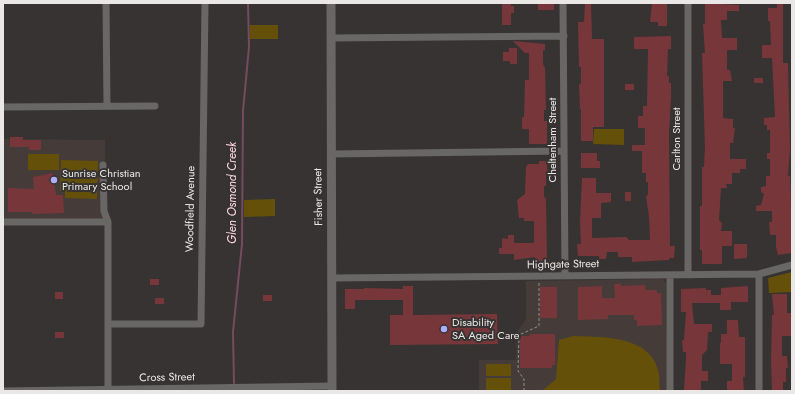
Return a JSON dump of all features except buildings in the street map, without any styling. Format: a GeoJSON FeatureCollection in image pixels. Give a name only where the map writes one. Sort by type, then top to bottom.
{"type":"FeatureCollection","features":[{"type":"Feature","properties":{"kind":"street"},"geometry":{"type":"LineString","coordinates":[[106,3],[107,106]]}},
{"type":"Feature","properties":{"kind":"street","name":"Woodfield Avenue"},"geometry":{"type":"LineString","coordinates":[[109,324],[201,324],[205,3]]}},
{"type":"Feature","properties":{"kind":"street","name":"Fisher Street"},"geometry":{"type":"LineString","coordinates":[[331,3],[332,389]]}},
{"type":"Feature","properties":{"kind":"street","name":"Cheltenham Street"},"geometry":{"type":"LineString","coordinates":[[563,3],[565,276]]}},
{"type":"Feature","properties":{"kind":"street","name":"Carlton Street"},"geometry":{"type":"LineString","coordinates":[[688,3],[688,275]]}},
{"type":"Feature","properties":{"kind":"street"},"geometry":{"type":"LineString","coordinates":[[331,38],[564,36]]}},
{"type":"Feature","properties":{"kind":"street"},"geometry":{"type":"LineString","coordinates":[[3,107],[155,106]]}},
{"type":"Feature","properties":{"kind":"street"},"geometry":{"type":"LineString","coordinates":[[331,154],[564,151]]}},
{"type":"Feature","properties":{"kind":"street"},"geometry":{"type":"LineString","coordinates":[[103,165],[104,211],[108,222],[108,390]]}},
{"type":"Feature","properties":{"kind":"street"},"geometry":{"type":"LineString","coordinates":[[3,222],[108,222]]}},
{"type":"Feature","properties":{"kind":"street","name":"Highgate Street"},"geometry":{"type":"LineString","coordinates":[[332,278],[759,274],[792,265]]}},
{"type":"Feature","properties":{"kind":"street"},"geometry":{"type":"LineString","coordinates":[[759,274],[759,391]]}},
{"type":"Feature","properties":{"kind":"street"},"geometry":{"type":"LineString","coordinates":[[670,275],[670,391]]}},
{"type":"Feature","properties":{"kind":"street","name":"Cross Street"},"geometry":{"type":"LineString","coordinates":[[3,390],[332,389]]}},
{"type":"Feature","properties":{"kind":"path"},"geometry":{"type":"LineString","coordinates":[[524,391],[524,379],[518,371],[519,335],[539,326],[539,277]]}},
{"type":"Feature","properties":{"kind":"shaded area"},"geometry":{"type":"Polygon","coordinates":[[[250,25],[278,25],[278,39],[250,39],[250,25]]]}},
{"type":"Feature","properties":{"kind":"shaded area"},"geometry":{"type":"Polygon","coordinates":[[[594,129],[624,129],[624,145],[593,144],[594,129]]]}},
{"type":"Feature","properties":{"kind":"shaded area","name":"Sunrise Christian Primary School"},"geometry":{"type":"Polygon","coordinates":[[[3,139],[105,140],[106,221],[3,219],[3,139]]]}},
{"type":"Feature","properties":{"kind":"shaded area"},"geometry":{"type":"Polygon","coordinates":[[[28,154],[59,154],[59,170],[28,170],[28,154]]]}},
{"type":"Feature","properties":{"kind":"shaded area"},"geometry":{"type":"Polygon","coordinates":[[[61,160],[98,161],[97,199],[65,198],[65,191],[60,191],[61,160]]]}},
{"type":"Feature","properties":{"kind":"shaded area"},"geometry":{"type":"Polygon","coordinates":[[[275,199],[275,216],[244,217],[244,200],[275,199]]]}},
{"type":"Feature","properties":{"kind":"shaded area"},"geometry":{"type":"Polygon","coordinates":[[[792,272],[792,292],[769,293],[768,278],[792,272]]]}},
{"type":"Feature","properties":{"kind":"shaded area"},"geometry":{"type":"Polygon","coordinates":[[[663,279],[666,284],[667,391],[479,391],[479,360],[516,360],[517,332],[526,319],[526,281],[663,279]]]}},
{"type":"Feature","properties":{"kind":"shaded area"},"geometry":{"type":"Polygon","coordinates":[[[573,336],[623,340],[635,344],[645,350],[653,359],[658,370],[660,391],[542,391],[556,379],[559,340],[573,336]]]}},
{"type":"Feature","properties":{"kind":"shaded area"},"geometry":{"type":"Polygon","coordinates":[[[486,364],[511,364],[511,376],[486,376],[486,364]]]}},
{"type":"Feature","properties":{"kind":"shaded area"},"geometry":{"type":"Polygon","coordinates":[[[486,378],[511,378],[511,390],[486,390],[486,378]]]}},
{"type":"Feature","properties":{"kind":"waterway","name":"Glen Osmond Creek"},"geometry":{"type":"LineString","coordinates":[[234,383],[233,332],[242,244],[243,111],[249,47],[248,3]]}},
{"type":"Feature","properties":{"kind":"place","name":"Sunrise Christian Primary School"},"geometry":{"type":"Point","coordinates":[54,180]}},
{"type":"Feature","properties":{"kind":"place","name":"Disability SA Aged Care"},"geometry":{"type":"Point","coordinates":[444,329]}}]}
